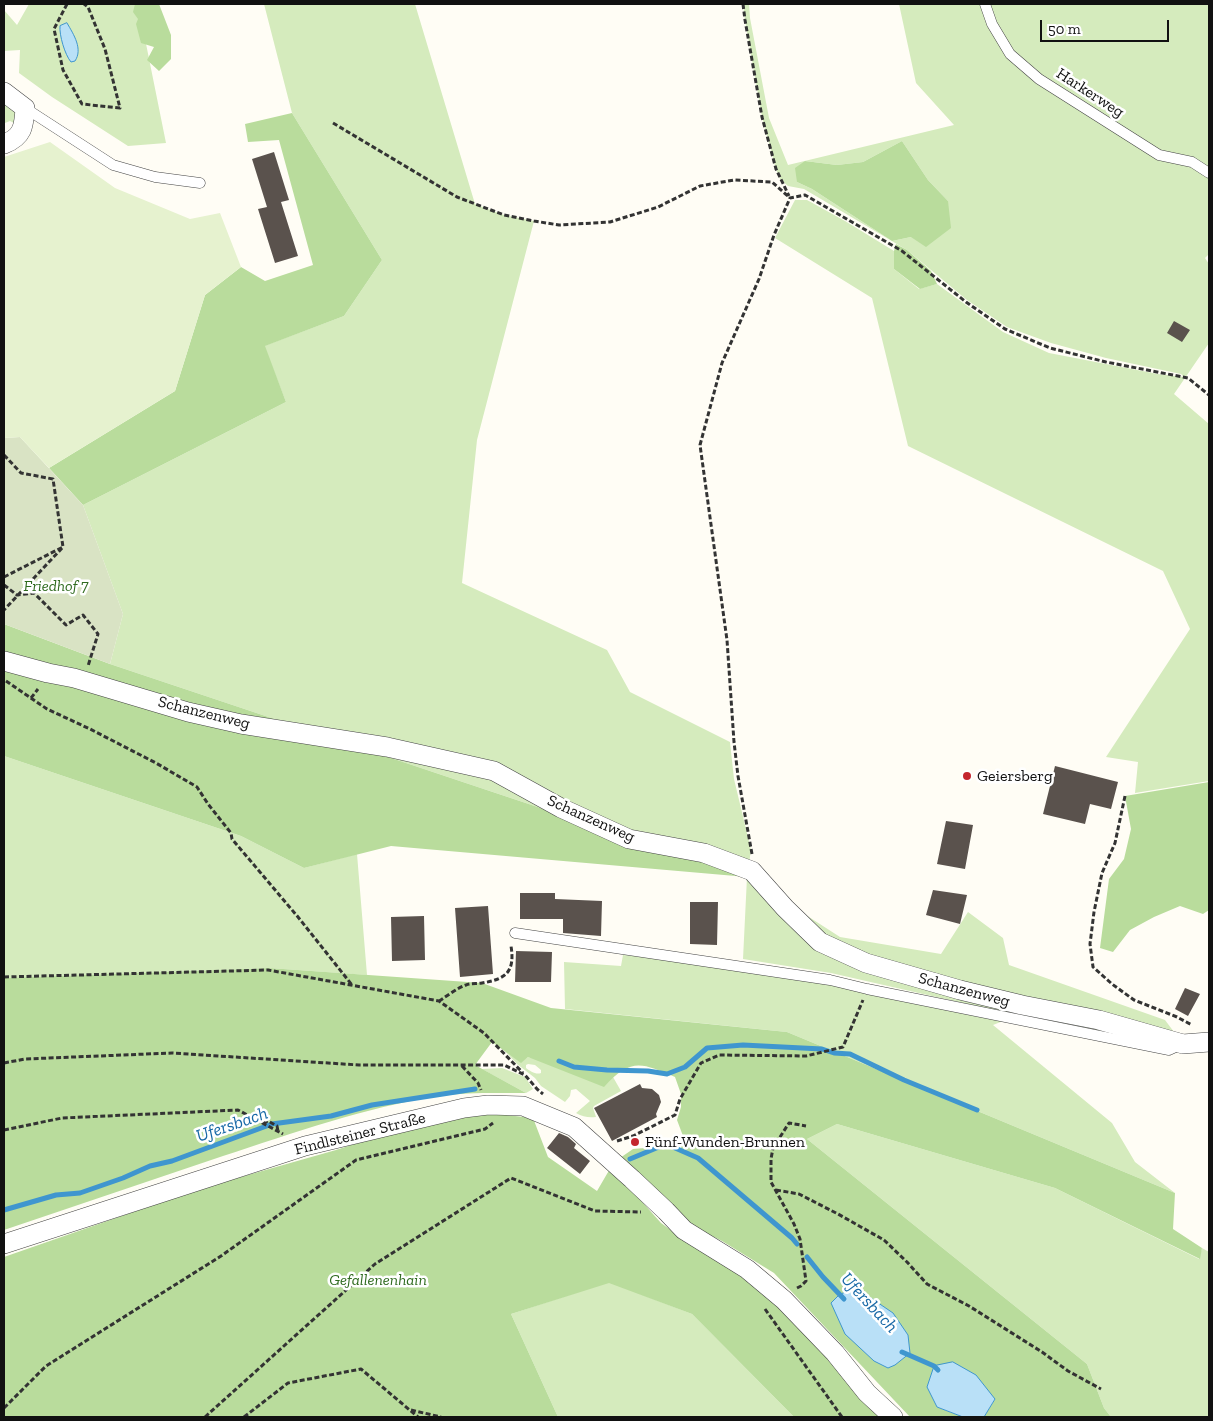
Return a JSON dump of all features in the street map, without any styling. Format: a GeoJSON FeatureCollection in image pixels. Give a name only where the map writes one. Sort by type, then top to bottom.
{"type":"FeatureCollection","features":[{"type":"Feature","properties":{"kind":"street"},"geometry":{"type":"LineString","coordinates":[[4,92],[25,108],[21,132],[14,139],[4,144]]}},
{"type":"Feature","properties":{"kind":"street","name":"Schanzenweg"},"geometry":{"type":"LineString","coordinates":[[4,661],[83,681],[188,712],[240,724],[388,746],[494,771],[561,808],[629,839],[704,853],[752,871],[785,908],[820,942],[866,963],[960,990],[1022,1005],[1099,1020],[1183,1044],[1204,1036]]}},
{"type":"Feature","properties":{"kind":"street","name":"Findlsteiner Straße"},"geometry":{"type":"LineString","coordinates":[[4,1244],[305,1146],[464,1108],[488,1105],[523,1106],[574,1128],[666,1211],[684,1230],[747,1269],[772,1290],[835,1353],[867,1393],[893,1417]]}},
{"type":"Feature","properties":{"kind":"lane","name":"Harkerweg"},"geometry":{"type":"LineString","coordinates":[[985,4],[992,24],[1010,54],[1040,79],[1159,155],[1192,162],[1209,174]]}},
{"type":"Feature","properties":{"kind":"lane"},"geometry":{"type":"LineString","coordinates":[[25,108],[113,165],[155,177],[200,183]]}},
{"type":"Feature","properties":{"kind":"lane"},"geometry":{"type":"LineString","coordinates":[[515,933],[830,980],[1169,1050],[1183,1044]]}},
{"type":"Feature","properties":{"kind":"path"},"geometry":{"type":"LineString","coordinates":[[66,4],[54,29],[63,70],[82,104],[120,108],[105,49],[88,8],[84,4]]}},
{"type":"Feature","properties":{"kind":"path"},"geometry":{"type":"LineString","coordinates":[[744,4],[744,20],[762,117],[776,169],[790,198],[774,235],[759,280],[722,363],[700,445],[727,640],[738,776],[751,850],[760,881]]}},
{"type":"Feature","properties":{"kind":"path"},"geometry":{"type":"LineString","coordinates":[[332,123],[457,196],[504,215],[550,223],[610,222],[658,207],[700,186],[734,180],[772,182],[790,198]]}},
{"type":"Feature","properties":{"kind":"path"},"geometry":{"type":"LineString","coordinates":[[790,198],[805,194],[902,251],[966,302],[1005,329],[1050,348],[1106,362],[1188,378],[1209,395]]}},
{"type":"Feature","properties":{"kind":"path"},"geometry":{"type":"LineString","coordinates":[[4,455],[21,473],[53,479],[63,547]]}},
{"type":"Feature","properties":{"kind":"path"},"geometry":{"type":"LineString","coordinates":[[4,577],[63,547]]}},
{"type":"Feature","properties":{"kind":"path"},"geometry":{"type":"LineString","coordinates":[[4,610],[63,547]]}},
{"type":"Feature","properties":{"kind":"path"},"geometry":{"type":"LineString","coordinates":[[4,584],[17,595],[34,593],[66,625],[83,615],[98,634],[83,681]]}},
{"type":"Feature","properties":{"kind":"path"},"geometry":{"type":"LineString","coordinates":[[4,679],[47,709],[115,741],[198,786],[208,804],[232,833],[232,839],[298,917],[352,986]]}},
{"type":"Feature","properties":{"kind":"path"},"geometry":{"type":"LineString","coordinates":[[1125,796],[1115,843],[1102,874],[1094,912],[1090,944],[1092,967],[1134,1000],[1177,1017],[1204,1036]]}},
{"type":"Feature","properties":{"kind":"path"},"geometry":{"type":"LineString","coordinates":[[439,1001],[467,984],[500,979],[507,973],[513,959],[511,945],[513,934],[515,933]]}},
{"type":"Feature","properties":{"kind":"path"},"geometry":{"type":"LineString","coordinates":[[4,977],[268,970],[439,1001],[484,1033],[545,1096]]}},
{"type":"Feature","properties":{"kind":"path"},"geometry":{"type":"LineString","coordinates":[[615,1142],[633,1136],[675,1116],[680,1099],[701,1062],[719,1054],[806,1056],[843,1047],[867,989]]}},
{"type":"Feature","properties":{"kind":"path"},"geometry":{"type":"LineString","coordinates":[[4,1063],[25,1059],[172,1053],[359,1065],[504,1065],[525,1075]]}},
{"type":"Feature","properties":{"kind":"path"},"geometry":{"type":"LineString","coordinates":[[462,1065],[478,1083],[488,1105]]}},
{"type":"Feature","properties":{"kind":"path"},"geometry":{"type":"LineString","coordinates":[[4,1408],[46,1366],[221,1256],[356,1160],[484,1129],[523,1106]]}},
{"type":"Feature","properties":{"kind":"path"},"geometry":{"type":"LineString","coordinates":[[4,1130],[62,1118],[238,1110],[305,1146]]}},
{"type":"Feature","properties":{"kind":"path"},"geometry":{"type":"LineString","coordinates":[[262,1123],[268,1121],[277,1126],[278,1132]]}},
{"type":"Feature","properties":{"kind":"path"},"geometry":{"type":"LineString","coordinates":[[806,1126],[789,1123],[773,1148],[771,1159],[771,1182],[800,1239],[806,1281],[801,1286],[772,1290],[762,1304],[842,1417]]}},
{"type":"Feature","properties":{"kind":"path"},"geometry":{"type":"LineString","coordinates":[[205,1417],[375,1264],[511,1178],[595,1211],[658,1213],[666,1211]]}},
{"type":"Feature","properties":{"kind":"path"},"geometry":{"type":"LineString","coordinates":[[776,1190],[799,1194],[884,1240],[927,1284],[969,1306],[1042,1352],[1068,1371],[1102,1390]]}},
{"type":"Feature","properties":{"kind":"path"},"geometry":{"type":"LineString","coordinates":[[244,1417],[288,1383],[361,1369],[418,1417]]}},
{"type":"Feature","properties":{"kind":"path"},"geometry":{"type":"LineString","coordinates":[[411,1410],[441,1417]]}},
{"type":"Feature","properties":{"kind":"green space"},"geometry":{"type":"Polygon","coordinates":[[[29,4],[138,4],[166,143],[128,146],[52,97],[19,73],[20,50],[4,51],[4,10],[17,25],[29,4]]]}},
{"type":"Feature","properties":{"kind":"green space"},"geometry":{"type":"Polygon","coordinates":[[[135,4],[159,4],[171,35],[171,59],[159,71],[147,60],[154,47],[141,43],[136,24],[138,19],[133,12],[135,4]]]}},
{"type":"Feature","properties":{"kind":"green space"},"geometry":{"type":"Polygon","coordinates":[[[264,4],[415,4],[475,204],[504,215],[534,221],[477,440],[462,583],[607,650],[630,692],[730,742],[734,779],[751,850],[747,877],[110,664],[123,614],[83,505],[286,402],[264,346],[344,316],[382,260],[292,113],[264,4]]]}},
{"type":"Feature","properties":{"kind":"green space"},"geometry":{"type":"Polygon","coordinates":[[[743,4],[749,4],[769,118],[788,165],[954,125],[916,83],[899,4],[982,4],[1008,56],[1158,157],[1190,166],[1209,178],[1209,254],[1205,258],[1209,264],[1209,343],[1174,394],[1209,424],[1209,781],[1135,793],[1138,762],[1106,757],[1190,629],[1163,571],[908,446],[872,298],[775,238],[795,200],[807,200],[894,251],[894,269],[919,289],[937,284],[1003,332],[1049,353],[1158,374],[1184,377],[1181,374],[1106,358],[1051,343],[1007,327],[967,300],[907,250],[804,189],[788,186],[780,179],[776,169],[762,117],[743,4]],[[902,141],[863,162],[837,165],[805,161],[797,182],[812,189],[892,241],[911,237],[948,201],[928,180],[902,141]]]}},
{"type":"Feature","properties":{"kind":"green space"},"geometry":{"type":"Polygon","coordinates":[[[988,4],[1209,4],[1209,170],[1159,152],[1040,76],[1012,51],[994,22],[988,4]]]}},
{"type":"Feature","properties":{"kind":"green space"},"geometry":{"type":"Polygon","coordinates":[[[4,101],[15,111],[16,122],[10,121],[5,123],[4,127],[4,101]]]}},
{"type":"Feature","properties":{"kind":"green space"},"geometry":{"type":"Polygon","coordinates":[[[292,113],[382,260],[344,316],[265,346],[286,402],[83,505],[49,468],[175,391],[205,295],[241,267],[265,281],[313,265],[279,140],[248,142],[245,124],[292,113]]]}},
{"type":"Feature","properties":{"kind":"green space"},"geometry":{"type":"Polygon","coordinates":[[[902,141],[928,180],[948,201],[951,228],[926,247],[911,237],[892,241],[812,189],[797,182],[795,168],[805,161],[837,165],[863,162],[902,141]]]}},
{"type":"Feature","properties":{"kind":"green space"},"geometry":{"type":"Polygon","coordinates":[[[50,142],[115,188],[190,219],[220,213],[241,267],[205,295],[175,391],[49,468],[20,437],[4,438],[4,157],[50,142]]]}},
{"type":"Feature","properties":{"kind":"green space"},"geometry":{"type":"Polygon","coordinates":[[[896,244],[907,250],[931,271],[937,284],[920,289],[894,269],[896,244]]]}},
{"type":"Feature","properties":{"kind":"green space","name":"Friedhof 7"},"geometry":{"type":"Polygon","coordinates":[[[20,437],[83,505],[123,614],[110,664],[4,624],[4,438],[20,437]]]}},
{"type":"Feature","properties":{"kind":"green space"},"geometry":{"type":"Polygon","coordinates":[[[4,624],[110,664],[747,877],[391,846],[304,868],[241,836],[4,756],[4,624]]]}},
{"type":"Feature","properties":{"kind":"green space"},"geometry":{"type":"Polygon","coordinates":[[[4,756],[241,836],[304,868],[357,854],[367,975],[269,968],[4,978],[4,756]]]}},
{"type":"Feature","properties":{"kind":"green space"},"geometry":{"type":"Polygon","coordinates":[[[1209,782],[1209,910],[1203,914],[1180,906],[1130,930],[1113,952],[1100,948],[1109,879],[1124,859],[1131,829],[1125,796],[1209,782]]]}},
{"type":"Feature","properties":{"kind":"green space"},"geometry":{"type":"Polygon","coordinates":[[[747,877],[840,937],[941,954],[968,912],[1003,938],[1009,965],[1165,1020],[1183,1044],[1169,1050],[831,973],[743,959],[747,877]]]}},
{"type":"Feature","properties":{"kind":"green space"},"geometry":{"type":"Polygon","coordinates":[[[623,955],[719,965],[767,973],[1003,1021],[993,1025],[1112,1123],[1135,1162],[1175,1193],[787,1032],[565,1009],[564,962],[621,966],[623,955]]]}},
{"type":"Feature","properties":{"kind":"green space"},"geometry":{"type":"Polygon","coordinates":[[[269,968],[482,983],[551,1008],[787,1032],[1175,1193],[1173,1229],[1202,1248],[1200,1259],[1055,1188],[837,1124],[807,1139],[1087,1364],[1104,1408],[1111,1417],[984,1417],[995,1399],[937,1407],[963,1417],[910,1417],[774,1273],[722,1241],[688,1224],[620,1158],[633,1149],[681,1148],[683,1136],[677,1120],[681,1107],[681,1094],[675,1077],[654,1068],[637,1066],[622,1071],[604,1087],[528,1057],[521,1063],[492,1042],[475,1065],[526,1093],[472,1093],[439,1096],[357,1114],[223,1156],[4,1230],[4,978],[269,968]]]}},
{"type":"Feature","properties":{"kind":"green space"},"geometry":{"type":"Polygon","coordinates":[[[505,1051],[521,1062],[528,1057],[613,1077],[621,1091],[594,1106],[596,1117],[584,1116],[576,1113],[590,1101],[576,1089],[571,1090],[570,1096],[565,1102],[541,1086],[535,1078],[517,1064],[505,1051]],[[528,1064],[526,1068],[535,1073],[541,1073],[541,1070],[535,1065],[528,1064]]]}},
{"type":"Feature","properties":{"kind":"green space"},"geometry":{"type":"Polygon","coordinates":[[[502,1068],[525,1077],[533,1089],[526,1093],[482,1069],[502,1068]]]}},
{"type":"Feature","properties":{"kind":"green space","name":"Gefallenenhain"},"geometry":{"type":"Polygon","coordinates":[[[470,1114],[497,1114],[533,1118],[548,1157],[597,1191],[611,1167],[661,1223],[697,1249],[766,1291],[885,1417],[794,1417],[692,1314],[609,1283],[511,1314],[558,1417],[4,1417],[4,1257],[202,1188],[336,1150],[397,1130],[470,1114]]]}},
{"type":"Feature","properties":{"kind":"green space"},"geometry":{"type":"Polygon","coordinates":[[[837,1124],[1055,1188],[1199,1259],[1202,1248],[1209,1252],[1209,1417],[1111,1417],[1104,1408],[1087,1364],[807,1139],[837,1124]]]}},
{"type":"Feature","properties":{"kind":"green space"},"geometry":{"type":"Polygon","coordinates":[[[609,1282],[692,1314],[794,1417],[558,1417],[511,1314],[609,1282]]]}},
{"type":"Feature","properties":{"kind":"water"},"geometry":{"type":"Polygon","coordinates":[[[67,23],[78,47],[75,61],[71,62],[61,40],[60,26],[67,23]]]}},
{"type":"Feature","properties":{"kind":"water"},"geometry":{"type":"Polygon","coordinates":[[[853,1289],[868,1296],[893,1313],[908,1335],[910,1353],[895,1365],[888,1368],[874,1361],[845,1334],[831,1303],[839,1295],[853,1289]]]}},
{"type":"Feature","properties":{"kind":"water"},"geometry":{"type":"Polygon","coordinates":[[[953,1362],[976,1375],[995,1399],[984,1417],[963,1417],[937,1407],[927,1387],[934,1366],[953,1362]]]}},
{"type":"Feature","properties":{"kind":"building"},"geometry":{"type":"Polygon","coordinates":[[[274,152],[289,200],[281,202],[298,256],[275,263],[258,209],[267,207],[252,159],[274,152]]]}},
{"type":"Feature","properties":{"kind":"building"},"geometry":{"type":"Polygon","coordinates":[[[1174,321],[1190,330],[1182,342],[1167,333],[1174,321]]]}},
{"type":"Feature","properties":{"kind":"building"},"geometry":{"type":"Polygon","coordinates":[[[1055,766],[1118,782],[1111,809],[1090,804],[1085,824],[1043,814],[1055,766]]]}},
{"type":"Feature","properties":{"kind":"building"},"geometry":{"type":"Polygon","coordinates":[[[946,821],[973,825],[965,869],[937,864],[946,821]]]}},
{"type":"Feature","properties":{"kind":"building"},"geometry":{"type":"Polygon","coordinates":[[[933,890],[967,895],[960,924],[926,915],[933,890]]]}},
{"type":"Feature","properties":{"kind":"building"},"geometry":{"type":"Polygon","coordinates":[[[520,893],[555,893],[555,899],[602,901],[601,936],[563,933],[563,919],[520,919],[520,893]]]}},
{"type":"Feature","properties":{"kind":"building"},"geometry":{"type":"Polygon","coordinates":[[[690,902],[718,902],[717,945],[690,944],[690,902]]]}},
{"type":"Feature","properties":{"kind":"building"},"geometry":{"type":"Polygon","coordinates":[[[488,906],[493,974],[460,977],[455,908],[488,906]]]}},
{"type":"Feature","properties":{"kind":"building"},"geometry":{"type":"Polygon","coordinates":[[[424,916],[425,960],[392,961],[391,917],[424,916]]]}},
{"type":"Feature","properties":{"kind":"building"},"geometry":{"type":"Polygon","coordinates":[[[516,951],[552,952],[551,982],[515,982],[516,951]]]}},
{"type":"Feature","properties":{"kind":"building"},"geometry":{"type":"Polygon","coordinates":[[[1185,988],[1200,994],[1188,1016],[1175,1009],[1185,988]]]}},
{"type":"Feature","properties":{"kind":"building"},"geometry":{"type":"Polygon","coordinates":[[[640,1084],[642,1088],[652,1089],[659,1095],[661,1102],[656,1114],[657,1117],[612,1141],[594,1108],[640,1084]]]}},
{"type":"Feature","properties":{"kind":"building"},"geometry":{"type":"Polygon","coordinates":[[[559,1133],[568,1137],[576,1144],[574,1148],[590,1161],[580,1174],[547,1148],[559,1133]]]}},
{"type":"Feature","properties":{"kind":"waterway"},"geometry":{"type":"LineString","coordinates":[[559,1061],[574,1067],[648,1071],[667,1074],[685,1067],[707,1048],[743,1045],[822,1049],[834,1053],[850,1054],[904,1080],[977,1110]]}},
{"type":"Feature","properties":{"kind":"waterway","name":"Ufersbach"},"geometry":{"type":"LineString","coordinates":[[4,1210],[56,1195],[80,1193],[150,1166],[172,1161],[272,1124],[331,1116],[372,1105],[475,1089]]}},
{"type":"Feature","properties":{"kind":"waterway","name":"Ufersbach"},"geometry":{"type":"LineString","coordinates":[[630,1159],[666,1144],[698,1158],[797,1244]]}},
{"type":"Feature","properties":{"kind":"waterway","name":"Ufersbach"},"geometry":{"type":"LineString","coordinates":[[807,1257],[844,1299]]}},
{"type":"Feature","properties":{"kind":"waterway","name":"Ufersbach"},"geometry":{"type":"LineString","coordinates":[[902,1352],[934,1366],[938,1370]]}},
{"type":"Feature","properties":{"kind":"place","name":"Geiersberg"},"geometry":{"type":"Point","coordinates":[967,776]}},
{"type":"Feature","properties":{"kind":"place","name":"Fünf-Wunden-Brunnen"},"geometry":{"type":"Point","coordinates":[635,1142]}}]}
